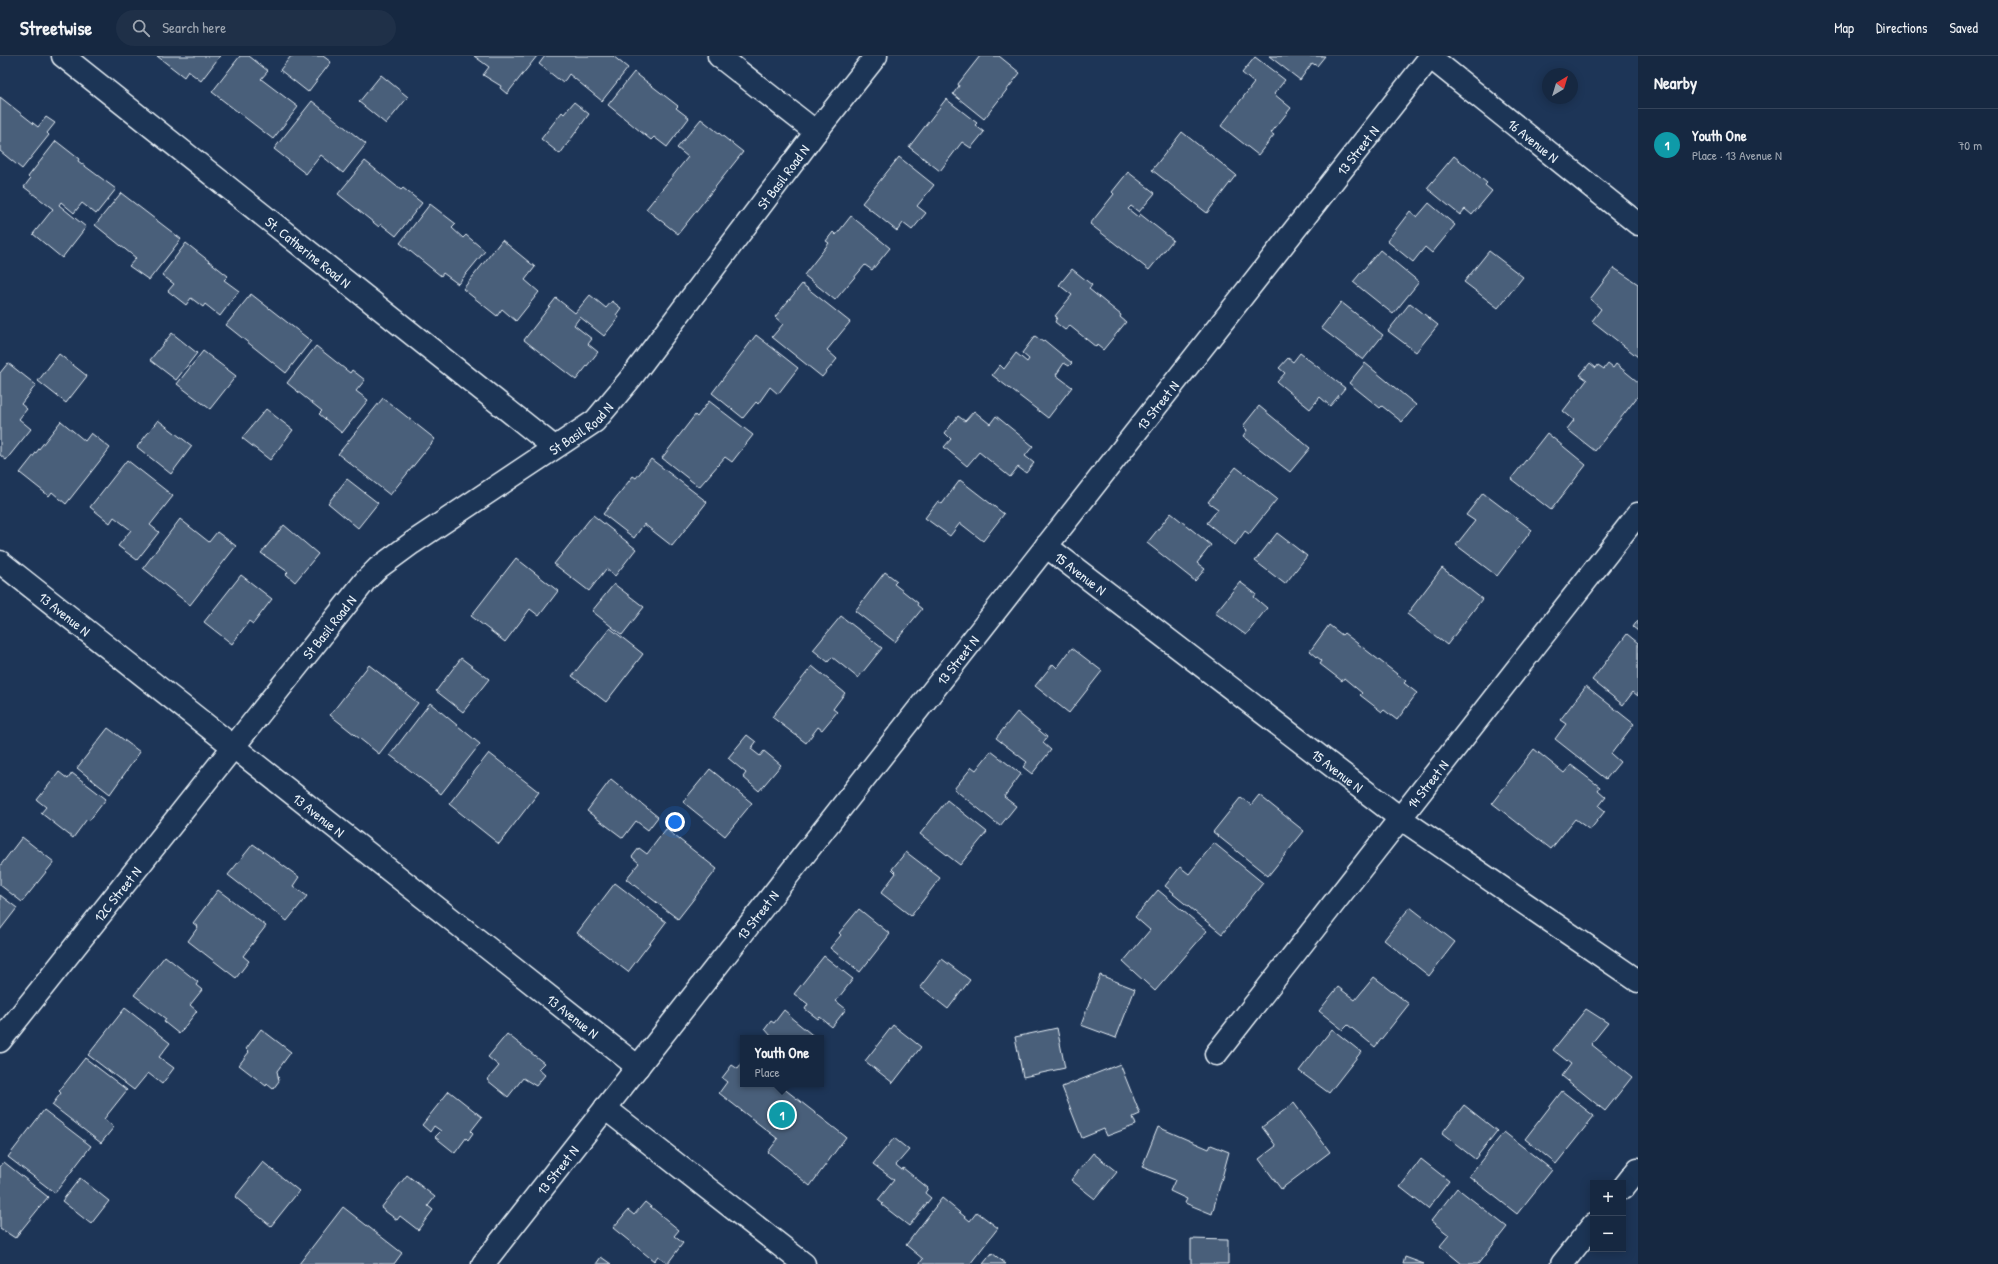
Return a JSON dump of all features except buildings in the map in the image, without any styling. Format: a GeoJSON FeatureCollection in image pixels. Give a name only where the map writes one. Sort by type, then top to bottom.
{"type":"FeatureCollection","features":[{"type":"Feature","properties":{"kind":"street","name":"St. Catherine Road N"},"geometry":{"type":"LineString","coordinates":[[63,56],[554,447]]}},
{"type":"Feature","properties":{"kind":"street"},"geometry":{"type":"LineString","coordinates":[[719,56],[816,132]]}},
{"type":"Feature","properties":{"kind":"street","name":"St Basil Road N"},"geometry":{"type":"LineString","coordinates":[[235,747],[351,596],[374,572],[412,543],[595,421],[622,388],[816,132],[876,56]]}},
{"type":"Feature","properties":{"kind":"street","name":"16 Avenue N"},"geometry":{"type":"LineString","coordinates":[[1431,56],[1638,224]]}},
{"type":"Feature","properties":{"kind":"street","name":"13 Street N"},"geometry":{"type":"LineString","coordinates":[[483,1264],[1431,56]]}},
{"type":"Feature","properties":{"kind":"street","name":"14 Street N"},"geometry":{"type":"LineString","coordinates":[[1216,1054],[1638,514]]}},
{"type":"Feature","properties":{"kind":"street","name":"15 Avenue N"},"geometry":{"type":"LineString","coordinates":[[1046,546],[1400,818],[1638,981]]}},
{"type":"Feature","properties":{"kind":"street","name":"13 Avenue N"},"geometry":{"type":"LineString","coordinates":[[0,562],[638,1067]]}},
{"type":"Feature","properties":{"kind":"street","name":"12C Street N"},"geometry":{"type":"LineString","coordinates":[[0,1041],[235,747]]}},
{"type":"Feature","properties":{"kind":"street"},"geometry":{"type":"LineString","coordinates":[[605,1108],[804,1264]]}},
{"type":"Feature","properties":{"kind":"street"},"geometry":{"type":"LineString","coordinates":[[1626,1184],[1638,1169]]}},
{"type":"Feature","properties":{"kind":"street"},"geometry":{"type":"LineString","coordinates":[[1562,1264],[1590,1229]]}},
{"type":"Feature","properties":{"kind":"place","name":"Youth One"},"geometry":{"type":"Point","coordinates":[782,1115]}}]}
